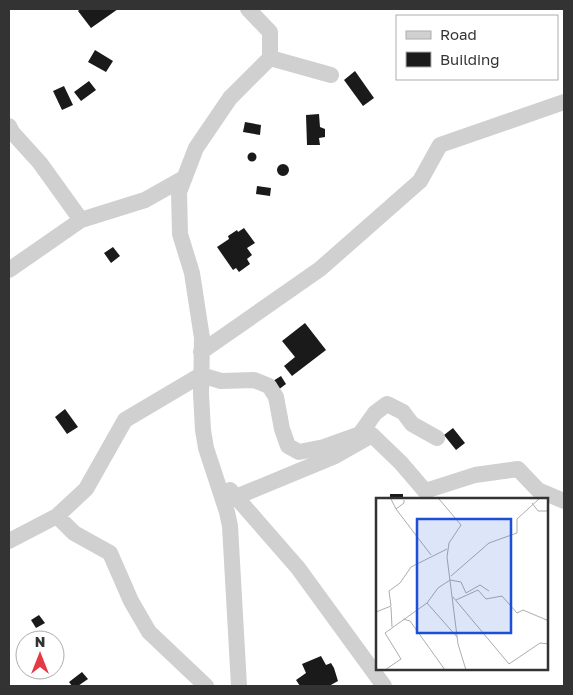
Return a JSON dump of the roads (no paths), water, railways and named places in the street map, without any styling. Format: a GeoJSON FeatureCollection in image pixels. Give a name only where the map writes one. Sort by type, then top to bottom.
{"type":"FeatureCollection","features":[{"type":"Feature","properties":{"kind":"street"},"geometry":{"type":"LineString","coordinates":[[239,686],[230,526],[206,448],[201,374],[202,338],[192,273],[180,234],[179,192],[196,148],[230,98],[270,58],[270,32],[248,9]]}},
{"type":"Feature","properties":{"kind":"street"},"geometry":{"type":"LineString","coordinates":[[270,58],[331,75]]}},
{"type":"Feature","properties":{"kind":"street"},"geometry":{"type":"LineString","coordinates":[[201,352],[327,263],[420,181],[440,145],[564,102]]}},
{"type":"Feature","properties":{"kind":"street"},"geometry":{"type":"LineString","coordinates":[[9,126],[12,132],[40,163],[82,220]]}},
{"type":"Feature","properties":{"kind":"street"},"geometry":{"type":"LineString","coordinates":[[9,270],[82,220],[145,200],[184,178]]}},
{"type":"Feature","properties":{"kind":"street"},"geometry":{"type":"LineString","coordinates":[[201,374],[221,381],[254,380],[269,386],[276,397],[282,429],[288,446],[300,452],[324,447],[360,434],[375,413],[387,404],[403,412],[412,424],[437,438]]}},
{"type":"Feature","properties":{"kind":"street"},"geometry":{"type":"LineString","coordinates":[[9,541],[57,516],[86,489],[125,420],[201,374]]}},
{"type":"Feature","properties":{"kind":"street"},"geometry":{"type":"LineString","coordinates":[[236,497],[335,456],[372,436],[401,463],[425,491],[475,475],[518,469],[538,490],[564,501]]}},
{"type":"Feature","properties":{"kind":"street"},"geometry":{"type":"LineString","coordinates":[[215,473],[298,568],[384,686]]}},
{"type":"Feature","properties":{"kind":"street"},"geometry":{"type":"LineString","coordinates":[[57,516],[74,533],[110,553],[131,601],[149,632],[206,686]]}}]}
